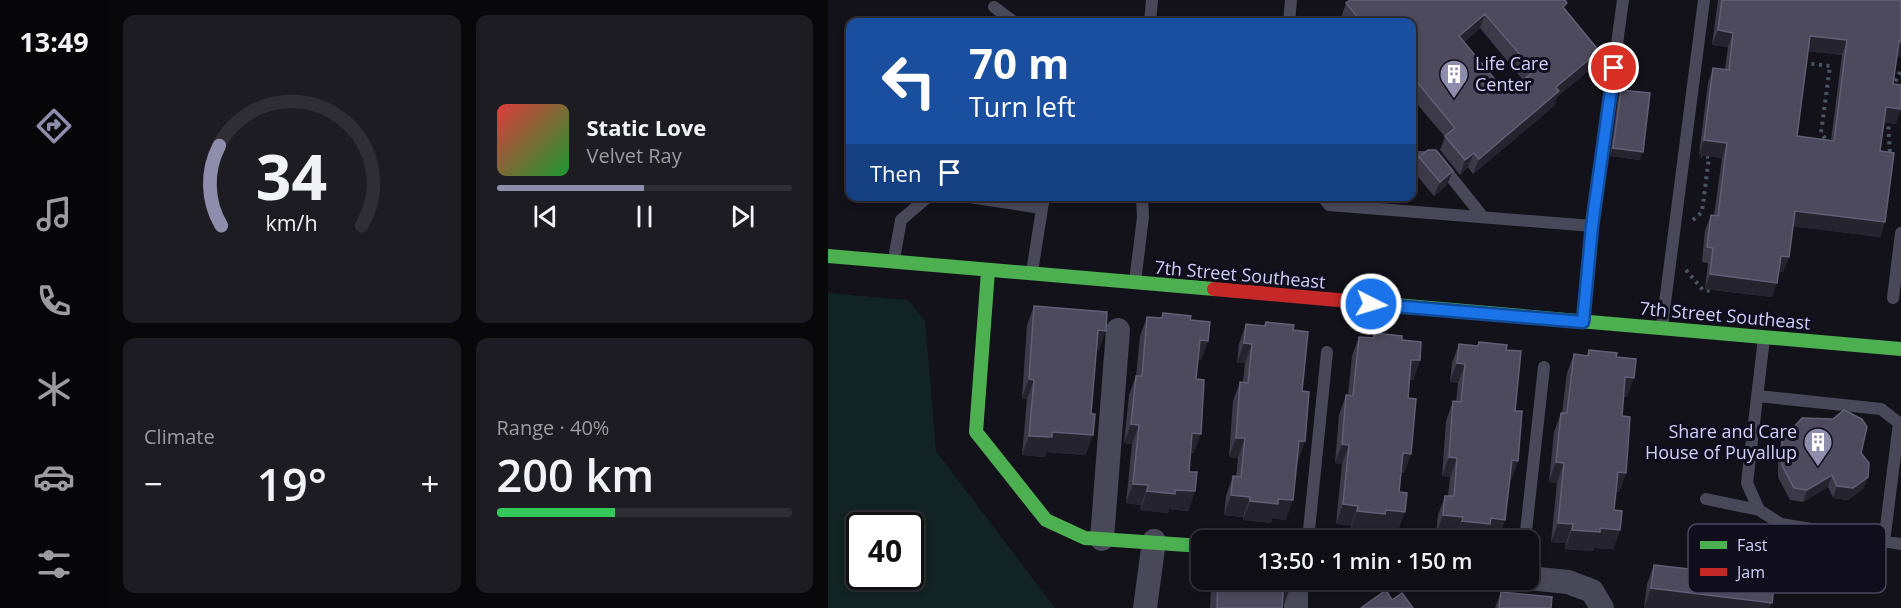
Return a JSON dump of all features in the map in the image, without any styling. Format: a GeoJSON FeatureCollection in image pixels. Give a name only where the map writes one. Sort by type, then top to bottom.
{"type":"FeatureCollection","features":[{"type":"Feature","properties":{"kind":"street","name":"7th Street Southeast"},"geometry":{"type":"LineString","coordinates":[[828,256],[1901,349]]}},
{"type":"Feature","properties":{"kind":"street"},"geometry":{"type":"LineString","coordinates":[[988,271],[976,432],[1046,520],[1085,538],[1191,545]]}},
{"type":"Feature","properties":{"kind":"street"},"geometry":{"type":"LineString","coordinates":[[1102,539],[1118,330]]}},
{"type":"Feature","properties":{"kind":"street"},"geometry":{"type":"LineString","coordinates":[[1145,608],[1154,542]]}},
{"type":"Feature","properties":{"kind":"street"},"geometry":{"type":"LineString","coordinates":[[1539,579],[1568,582],[1592,591],[1602,608]]}},
{"type":"Feature","properties":{"kind":"street"},"geometry":{"type":"LineString","coordinates":[[1296,590],[1296,608]]}},
{"type":"Feature","properties":{"kind":"lane"},"geometry":{"type":"LineString","coordinates":[[1150,18],[1152,0]]}},
{"type":"Feature","properties":{"kind":"lane"},"geometry":{"type":"LineString","coordinates":[[1289,18],[1291,0]]}},
{"type":"Feature","properties":{"kind":"lane"},"geometry":{"type":"LineString","coordinates":[[1583,322],[1592,226],[1623,0]]}},
{"type":"Feature","properties":{"kind":"lane"},"geometry":{"type":"LineString","coordinates":[[1661,329],[1704,0]]}},
{"type":"Feature","properties":{"kind":"lane"},"geometry":{"type":"LineString","coordinates":[[994,7],[1009,18]]}},
{"type":"Feature","properties":{"kind":"lane"},"geometry":{"type":"LineString","coordinates":[[1416,157],[1435,157],[1483,217]]}},
{"type":"Feature","properties":{"kind":"lane"},"geometry":{"type":"LineString","coordinates":[[894,263],[901,220],[923,201]]}},
{"type":"Feature","properties":{"kind":"lane"},"geometry":{"type":"LineString","coordinates":[[1135,284],[1143,217],[1142,201]]}},
{"type":"Feature","properties":{"kind":"lane"},"geometry":{"type":"LineString","coordinates":[[1326,201],[1329,205],[1592,226]]}},
{"type":"Feature","properties":{"kind":"lane"},"geometry":{"type":"LineString","coordinates":[[1031,275],[1042,202]]}},
{"type":"Feature","properties":{"kind":"lane"},"geometry":{"type":"LineString","coordinates":[[1893,298],[1901,233]]}},
{"type":"Feature","properties":{"kind":"lane"},"geometry":{"type":"LineString","coordinates":[[1759,510],[1747,483],[1764,338]]}},
{"type":"Feature","properties":{"kind":"lane"},"geometry":{"type":"LineString","coordinates":[[1309,530],[1327,352]]}},
{"type":"Feature","properties":{"kind":"lane"},"geometry":{"type":"LineString","coordinates":[[1526,530],[1544,367]]}},
{"type":"Feature","properties":{"kind":"lane"},"geometry":{"type":"LineString","coordinates":[[1758,396],[1881,409],[1899,423],[1886,526]]}},
{"type":"Feature","properties":{"kind":"lane"},"geometry":{"type":"LineString","coordinates":[[1706,499],[1759,510],[1781,524]]}},
{"type":"Feature","properties":{"kind":"lane"},"geometry":{"type":"LineString","coordinates":[[1886,542],[1901,544]]}},
{"type":"Feature","properties":{"kind":"path"},"geometry":{"type":"LineString","coordinates":[[1804,63],[1830,66],[1821,133],[1830,145],[1836,146]]}},
{"type":"Feature","properties":{"kind":"path"},"geometry":{"type":"LineString","coordinates":[[1891,90],[1901,70]]}},
{"type":"Feature","properties":{"kind":"path"},"geometry":{"type":"LineString","coordinates":[[1889,109],[1887,128],[1891,152],[1890,162]]}},
{"type":"Feature","properties":{"kind":"path"},"geometry":{"type":"LineString","coordinates":[[1880,151],[1891,152]]}},
{"type":"Feature","properties":{"kind":"path"},"geometry":{"type":"LineString","coordinates":[[1684,268],[1703,290],[1713,291]]}},
{"type":"Feature","properties":{"kind":"shaded area"},"geometry":{"type":"Polygon","coordinates":[[[828,293],[908,300],[925,321],[936,451],[1055,608],[828,608],[828,293]]]}},
{"type":"Feature","properties":{"kind":"building","name":"Life Care Center"},"geometry":{"type":"Polygon","coordinates":[[[1350,0],[1565,0],[1567,3],[1563,7],[1599,51],[1556,87],[1559,91],[1479,159],[1474,153],[1465,160],[1445,136],[1455,128],[1416,81],[1416,18],[1358,18],[1346,3],[1350,0]],[[1485,14],[1459,36],[1507,94],[1534,71],[1485,14]]]}},
{"type":"Feature","properties":{"kind":"building"},"geometry":{"type":"Polygon","coordinates":[[[1722,0],[1901,0],[1901,42],[1899,41],[1893,84],[1901,85],[1901,109],[1886,107],[1880,151],[1894,153],[1885,222],[1795,211],[1789,257],[1781,256],[1777,283],[1710,274],[1713,248],[1707,247],[1711,215],[1718,216],[1727,143],[1704,140],[1713,68],[1729,70],[1733,33],[1718,30],[1722,0]],[[1810,36],[1797,136],[1834,141],[1847,40],[1810,36]]]}},
{"type":"Feature","properties":{"kind":"building"},"geometry":{"type":"Polygon","coordinates":[[[1621,90],[1650,93],[1643,152],[1613,148],[1621,90]]]}},
{"type":"Feature","properties":{"kind":"building"},"geometry":{"type":"Polygon","coordinates":[[[1428,150],[1436,150],[1453,171],[1440,182],[1419,157],[1428,150]]]}},
{"type":"Feature","properties":{"kind":"building"},"geometry":{"type":"Polygon","coordinates":[[[1034,306],[1107,312],[1106,331],[1098,330],[1091,414],[1095,414],[1093,435],[1052,432],[1052,437],[1029,436],[1034,380],[1029,379],[1034,306]]]}},
{"type":"Feature","properties":{"kind":"building"},"geometry":{"type":"Polygon","coordinates":[[[1163,313],[1191,316],[1190,320],[1210,322],[1208,341],[1200,340],[1196,379],[1204,380],[1201,434],[1192,433],[1189,472],[1197,472],[1195,491],[1175,490],[1175,494],[1147,491],[1148,485],[1133,484],[1139,425],[1131,424],[1136,376],[1142,376],[1147,317],[1162,318],[1163,313]]]}},
{"type":"Feature","properties":{"kind":"building"},"geometry":{"type":"Polygon","coordinates":[[[1266,322],[1294,325],[1293,330],[1308,332],[1302,391],[1309,392],[1305,441],[1299,441],[1293,500],[1278,499],[1278,504],[1250,501],[1250,497],[1231,495],[1233,476],[1241,477],[1245,438],[1236,438],[1240,382],[1248,383],[1252,344],[1244,343],[1246,324],[1265,326],[1266,322]]]}},
{"type":"Feature","properties":{"kind":"building"},"geometry":{"type":"Polygon","coordinates":[[[1374,333],[1402,336],[1402,340],[1421,342],[1420,360],[1411,360],[1408,398],[1416,399],[1411,454],[1403,453],[1399,492],[1407,493],[1405,512],[1386,510],[1385,514],[1357,511],[1358,506],[1343,504],[1349,445],[1342,444],[1346,395],[1353,396],[1359,337],[1374,338],[1374,333]]]}},
{"type":"Feature","properties":{"kind":"building"},"geometry":{"type":"Polygon","coordinates":[[[1479,342],[1507,345],[1506,350],[1521,351],[1515,411],[1522,411],[1518,461],[1512,460],[1505,520],[1491,518],[1490,524],[1462,521],[1463,517],[1443,515],[1445,496],[1454,496],[1457,458],[1449,457],[1453,401],[1461,402],[1465,364],[1457,363],[1459,344],[1478,346],[1479,342]]]}},
{"type":"Feature","properties":{"kind":"building"},"geometry":{"type":"Polygon","coordinates":[[[1589,350],[1617,353],[1616,357],[1636,359],[1634,378],[1625,377],[1622,416],[1630,417],[1626,473],[1618,472],[1614,510],[1622,511],[1620,530],[1600,528],[1600,532],[1572,530],[1573,524],[1558,523],[1564,463],[1556,462],[1561,413],[1567,413],[1574,354],[1588,356],[1589,350]]]}},
{"type":"Feature","properties":{"kind":"building","name":"Share and Care House of Puyallup"},"geometry":{"type":"Polygon","coordinates":[[[1844,410],[1862,419],[1867,427],[1861,453],[1869,463],[1868,477],[1853,488],[1837,486],[1832,475],[1807,490],[1794,488],[1782,465],[1782,440],[1802,418],[1833,419],[1844,410]]]}},
{"type":"Feature","properties":{"kind":"building"},"geometry":{"type":"Polygon","coordinates":[[[1654,565],[1688,569],[1688,593],[1651,588],[1654,565]]]}},
{"type":"Feature","properties":{"kind":"building"},"geometry":{"type":"Polygon","coordinates":[[[1218,590],[1289,590],[1283,591],[1282,608],[1217,608],[1218,590]]]}},
{"type":"Feature","properties":{"kind":"building"},"geometry":{"type":"Polygon","coordinates":[[[1386,590],[1392,600],[1402,593],[1413,608],[1361,608],[1386,590]]]}},
{"type":"Feature","properties":{"kind":"building"},"geometry":{"type":"Polygon","coordinates":[[[1501,592],[1552,597],[1551,608],[1499,608],[1501,592]]]}},
{"type":"Feature","properties":{"kind":"building"},"geometry":{"type":"Polygon","coordinates":[[[1691,593],[1773,593],[1772,603],[1691,593]]]}},
{"type":"Feature","properties":{"kind":"traffic: fast"},"geometry":{"type":"LineString","coordinates":[[828,256],[1214,289]]}},
{"type":"Feature","properties":{"kind":"traffic: fast"},"geometry":{"type":"LineString","coordinates":[[988,271],[976,432],[1046,520],[1085,538],[1191,545]]}},
{"type":"Feature","properties":{"kind":"traffic: fast"},"geometry":{"type":"LineString","coordinates":[[1361,302],[1901,349]]}},
{"type":"Feature","properties":{"kind":"traffic: jam"},"geometry":{"type":"LineString","coordinates":[[1214,289],[1361,302]]}},
{"type":"Feature","properties":{"kind":"place","name":"Life Care Center"},"geometry":{"type":"Point","coordinates":[1454,100]}},
{"type":"Feature","properties":{"kind":"place","name":"Share and Care House of Puyallup"},"geometry":{"type":"Point","coordinates":[1818,468]}},
{"type":"Feature","properties":{"kind":"route"},"geometry":{"type":"LineString","coordinates":[[1371,304],[1583,322],[1592,226],[1614,68]]}}]}
